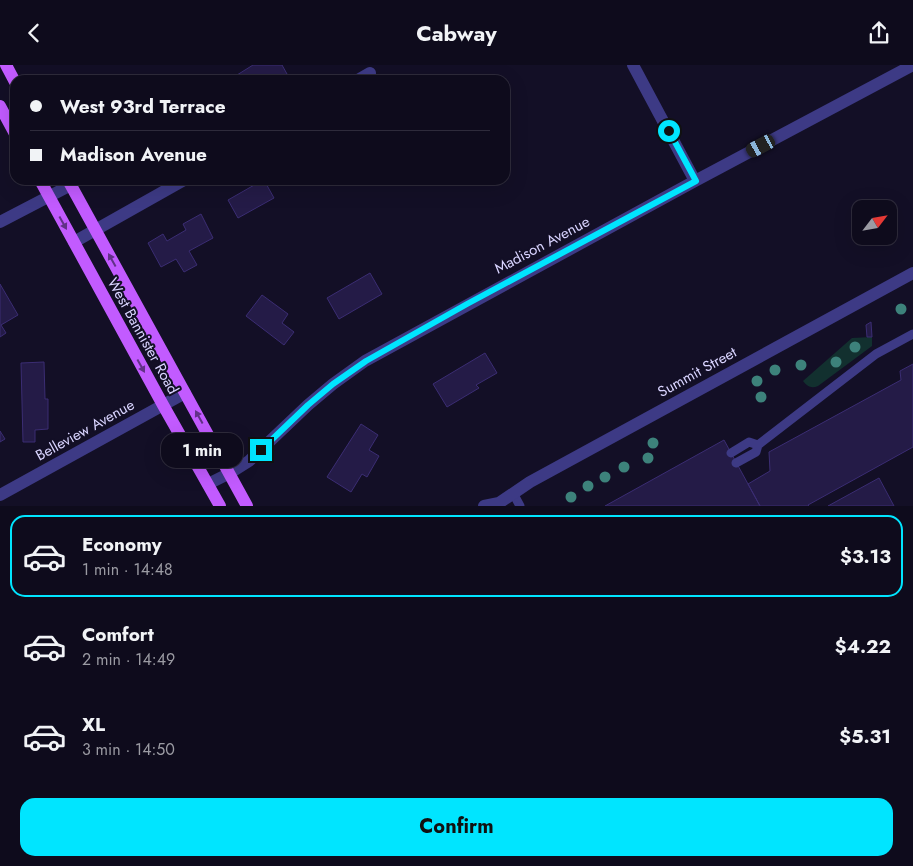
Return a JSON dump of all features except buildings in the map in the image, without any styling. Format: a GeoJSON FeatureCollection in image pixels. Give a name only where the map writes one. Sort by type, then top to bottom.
{"type":"FeatureCollection","features":[{"type":"Feature","properties":{"kind":"main road"},"geometry":{"type":"LineString","coordinates":[[0,106],[10,125]]}},
{"type":"Feature","properties":{"kind":"main road","name":"West Bannister Road"},"geometry":{"type":"LineString","coordinates":[[43,185],[220,506]]}},
{"type":"Feature","properties":{"kind":"main road","name":"West Bannister Road"},"geometry":{"type":"LineString","coordinates":[[70,185],[247,506]]}},
{"type":"Feature","properties":{"kind":"street"},"geometry":{"type":"LineString","coordinates":[[633,65],[696,181]]}},
{"type":"Feature","properties":{"kind":"street","name":"Madison Avenue"},"geometry":{"type":"LineString","coordinates":[[208,484],[249,461],[308,405],[333,384],[366,361],[467,304],[910,66]]}},
{"type":"Feature","properties":{"kind":"street"},"geometry":{"type":"LineString","coordinates":[[0,222],[66,185]]}},
{"type":"Feature","properties":{"kind":"street"},"geometry":{"type":"LineString","coordinates":[[74,243],[175,185]]}},
{"type":"Feature","properties":{"kind":"street","name":"Summit Street"},"geometry":{"type":"LineString","coordinates":[[484,506],[498,504],[530,482],[913,273]]}},
{"type":"Feature","properties":{"kind":"street","name":"Belleview Avenue"},"geometry":{"type":"LineString","coordinates":[[0,495],[185,393]]}},
{"type":"Feature","properties":{"kind":"lane"},"geometry":{"type":"LineString","coordinates":[[736,463],[756,452],[758,445],[876,355],[913,334]]}},
{"type":"Feature","properties":{"kind":"lane"},"geometry":{"type":"LineString","coordinates":[[731,453],[749,442],[758,445]]}},
{"type":"Feature","properties":{"kind":"lane"},"geometry":{"type":"LineString","coordinates":[[513,493],[520,506]]}},
{"type":"Feature","properties":{"kind":"green space"},"geometry":{"type":"Polygon","coordinates":[[[872,337],[872,346],[818,386],[809,387],[803,381],[852,338],[872,337]]]}},
{"type":"Feature","properties":{"kind":"route"},"geometry":{"type":"LineString","coordinates":[[261,450],[308,405],[333,384],[366,361],[467,304],[696,181],[669,131]]}}]}
